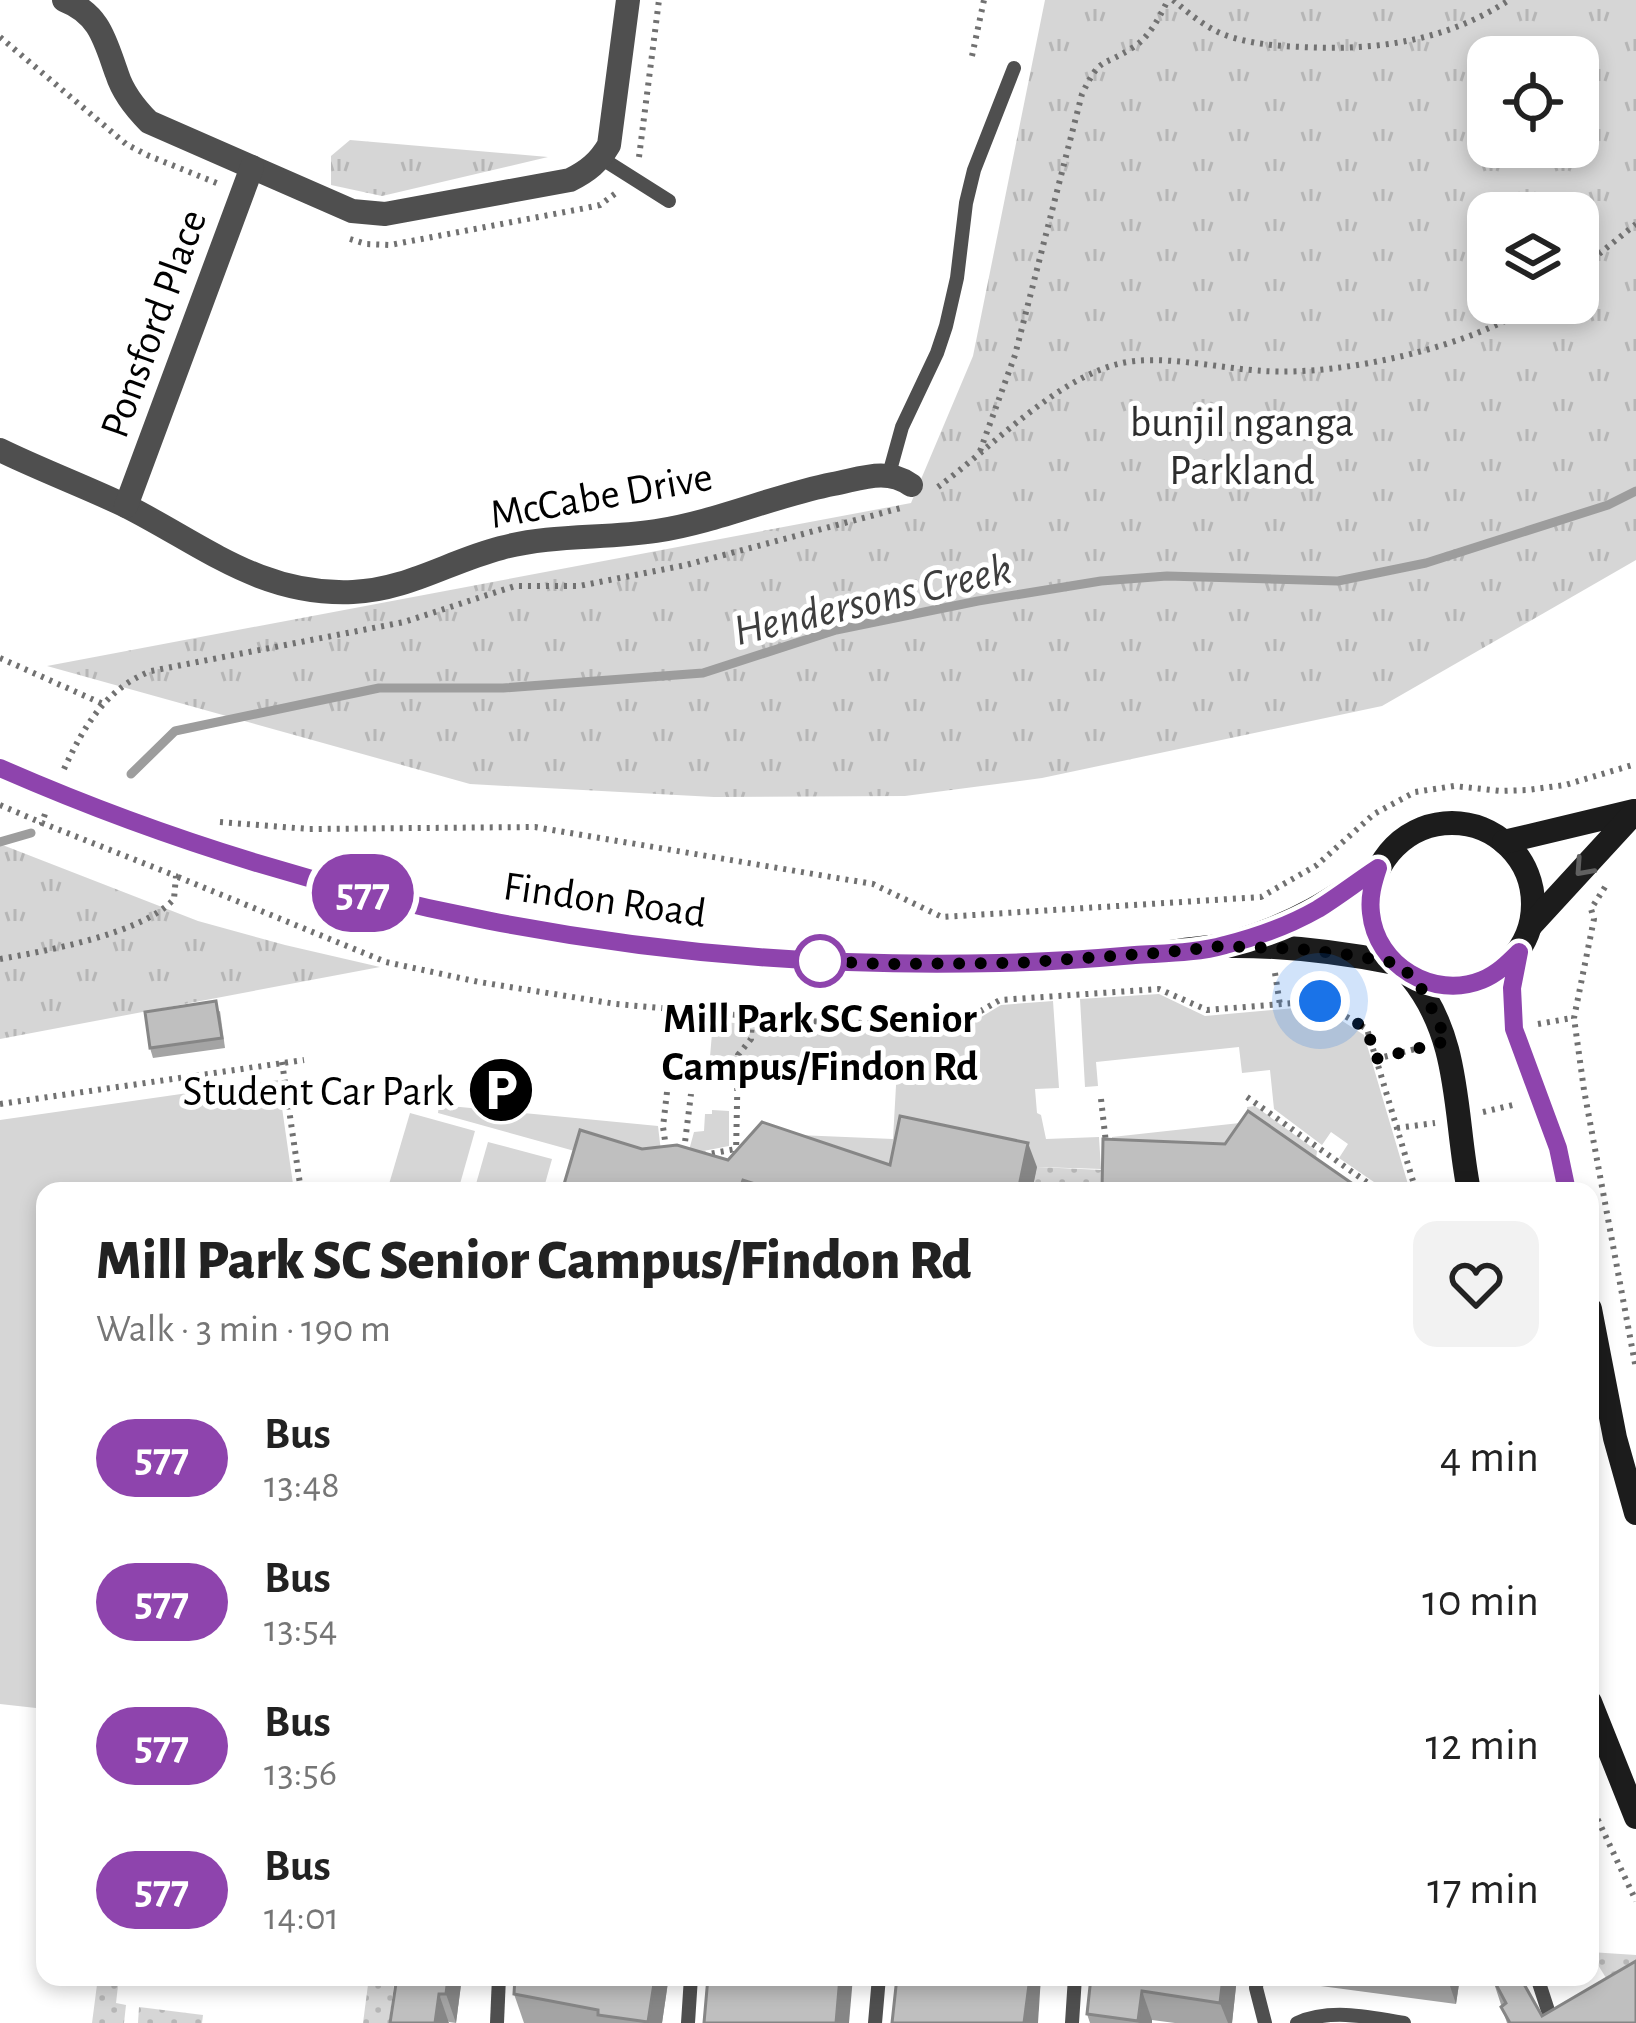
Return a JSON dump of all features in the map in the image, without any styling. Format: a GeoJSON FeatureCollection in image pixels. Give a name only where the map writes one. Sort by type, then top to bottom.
{"type":"FeatureCollection","features":[{"type":"Feature","properties":{"kind":"main road","name":"Findon Road"},"geometry":{"type":"LineString","coordinates":[[0,768],[182,840],[330,885],[454,915],[604,941],[762,958],[884,964],[1062,961],[1222,946],[1300,949],[1402,969]]}},
{"type":"Feature","properties":{"kind":"main road"},"geometry":{"type":"LineString","coordinates":[[1504,842],[1636,811],[1531,926],[1519,952],[1512,988],[1514,1029],[1566,1182]]}},
{"type":"Feature","properties":{"kind":"main road"},"geometry":{"type":"LineString","coordinates":[[1468,1182],[1447,1041],[1424,992],[1379,943],[1370,892],[1391,849],[1430,825],[1456,822],[1481,828],[1520,859],[1534,902],[1531,926]]}},
{"type":"Feature","properties":{"kind":"main road","name":"Findon Road"},"geometry":{"type":"LineString","coordinates":[[1222,946],[1317,910],[1378,868]]}},
{"type":"Feature","properties":{"kind":"main road"},"geometry":{"type":"LineString","coordinates":[[1402,969],[1432,983],[1456,986],[1480,981],[1519,952]]}},
{"type":"Feature","properties":{"kind":"main road"},"geometry":{"type":"LineString","coordinates":[[1599,1355],[1636,1513]]}},
{"type":"Feature","properties":{"kind":"main road"},"geometry":{"type":"LineString","coordinates":[[1599,1724],[1636,1817]]}},
{"type":"Feature","properties":{"kind":"street"},"geometry":{"type":"LineString","coordinates":[[64,0],[93,6],[126,94],[149,122],[248,178],[352,211],[385,214],[570,179],[601,158],[613,129],[628,0]]}},
{"type":"Feature","properties":{"kind":"street","name":"Ponsford Place"},"geometry":{"type":"LineString","coordinates":[[126,506],[248,178]]}},
{"type":"Feature","properties":{"kind":"street","name":"McCabe Drive"},"geometry":{"type":"LineString","coordinates":[[0,450],[126,506],[242,572],[299,589],[354,592],[411,582],[500,548],[533,541],[657,531],[780,496],[900,479]]}},
{"type":"Feature","properties":{"kind":"lane","name":"McCabe Drive"},"geometry":{"type":"LineString","coordinates":[[900,479],[902,427],[946,326],[974,170],[1014,68]]}},
{"type":"Feature","properties":{"kind":"lane"},"geometry":{"type":"LineString","coordinates":[[601,158],[669,201]]}},
{"type":"Feature","properties":{"kind":"lane"},"geometry":{"type":"LineString","coordinates":[[497,2023],[499,1986]]}},
{"type":"Feature","properties":{"kind":"lane"},"geometry":{"type":"LineString","coordinates":[[688,2023],[690,1986]]}},
{"type":"Feature","properties":{"kind":"lane"},"geometry":{"type":"LineString","coordinates":[[875,2023],[878,1986]]}},
{"type":"Feature","properties":{"kind":"lane"},"geometry":{"type":"LineString","coordinates":[[1072,2023],[1074,1986]]}},
{"type":"Feature","properties":{"kind":"lane"},"geometry":{"type":"LineString","coordinates":[[1256,1986],[1265,2023]]}},
{"type":"Feature","properties":{"kind":"lane"},"geometry":{"type":"LineString","coordinates":[[1540,1986],[1552,2023]]}},
{"type":"Feature","properties":{"kind":"lane"},"geometry":{"type":"LineString","coordinates":[[1298,2023],[1334,2015],[1404,2023]]}},
{"type":"Feature","properties":{"kind":"path"},"geometry":{"type":"LineString","coordinates":[[347,238],[390,245],[600,205],[614,196],[634,170],[642,141],[659,0]]}},
{"type":"Feature","properties":{"kind":"path"},"geometry":{"type":"LineString","coordinates":[[972,56],[984,0]]}},
{"type":"Feature","properties":{"kind":"path"},"geometry":{"type":"LineString","coordinates":[[978,454],[1015,355],[1082,94],[1100,63],[1133,48],[1170,0],[1226,36],[1277,46],[1360,48],[1404,43],[1450,30],[1509,0]]}},
{"type":"Feature","properties":{"kind":"path"},"geometry":{"type":"LineString","coordinates":[[0,37],[126,144],[217,184],[248,178]]}},
{"type":"Feature","properties":{"kind":"path"},"geometry":{"type":"LineString","coordinates":[[1599,254],[1636,224]]}},
{"type":"Feature","properties":{"kind":"path"},"geometry":{"type":"LineString","coordinates":[[1299,371],[1445,344],[1502,324]]}},
{"type":"Feature","properties":{"kind":"path"},"geometry":{"type":"LineString","coordinates":[[0,658],[103,704]]}},
{"type":"Feature","properties":{"kind":"path"},"geometry":{"type":"LineString","coordinates":[[206,820],[309,829],[535,827],[873,884],[943,916],[1261,896],[1317,865],[1374,814],[1415,792],[1454,786],[1528,790],[1636,764]]}},
{"type":"Feature","properties":{"kind":"path"},"geometry":{"type":"LineString","coordinates":[[0,805],[42,823]]}},
{"type":"Feature","properties":{"kind":"path"},"geometry":{"type":"LineString","coordinates":[[86,840],[386,962],[597,1001],[836,1023],[956,1026],[1000,1000],[1159,989],[1207,1010],[1320,1001],[1367,1029],[1413,1182]]}},
{"type":"Feature","properties":{"kind":"path"},"geometry":{"type":"LineString","coordinates":[[0,959],[73,946],[158,912],[174,899],[176,876]]}},
{"type":"Feature","properties":{"kind":"path"},"geometry":{"type":"LineString","coordinates":[[1591,909],[1594,919],[1574,1018],[1636,1370]]}},
{"type":"Feature","properties":{"kind":"path"},"geometry":{"type":"LineString","coordinates":[[700,1156],[736,1153],[738,1055],[751,1040],[752,1017]]}},
{"type":"Feature","properties":{"kind":"path"},"geometry":{"type":"LineString","coordinates":[[1514,1029],[1574,1018]]}},
{"type":"Feature","properties":{"kind":"path"},"geometry":{"type":"LineString","coordinates":[[1376,1059],[1447,1041]]}},
{"type":"Feature","properties":{"kind":"path"},"geometry":{"type":"LineString","coordinates":[[0,1104],[304,1060]]}},
{"type":"Feature","properties":{"kind":"path"},"geometry":{"type":"LineString","coordinates":[[282,1062],[300,1182]]}},
{"type":"Feature","properties":{"kind":"path"},"geometry":{"type":"LineString","coordinates":[[667,1092],[663,1127],[668,1162],[680,1159],[692,1094]]}},
{"type":"Feature","properties":{"kind":"path"},"geometry":{"type":"LineString","coordinates":[[1247,1097],[1366,1182]]}},
{"type":"Feature","properties":{"kind":"path"},"geometry":{"type":"LineString","coordinates":[[1101,1099],[1106,1155]]}},
{"type":"Feature","properties":{"kind":"path"},"geometry":{"type":"LineString","coordinates":[[1397,1128],[1541,1099]]}},
{"type":"Feature","properties":{"kind":"path"},"geometry":{"type":"LineString","coordinates":[[1599,1822],[1636,1901]]}},
{"type":"Feature","properties":{"kind":"green space","name":"bunjil nganga Parkland"},"geometry":{"type":"Polygon","coordinates":[[[1045,0],[1636,0],[1636,560],[1382,706],[1042,778],[905,796],[714,797],[470,784],[47,666],[911,503],[973,356],[1045,0]]]}},
{"type":"Feature","properties":{"kind":"green space"},"geometry":{"type":"Polygon","coordinates":[[[350,140],[548,157],[382,196],[331,185],[331,156],[350,140]]]}},
{"type":"Feature","properties":{"kind":"green space"},"geometry":{"type":"Polygon","coordinates":[[[0,844],[198,921],[380,967],[0,1039],[0,844]]]}},
{"type":"Feature","properties":{"kind":"green space"},"geometry":{"type":"Polygon","coordinates":[[[1159,994],[1205,1016],[1319,1006],[1364,1035],[1407,1182],[1374,1182],[1339,1158],[1348,1144],[1331,1132],[1322,1145],[1274,1109],[1270,1070],[1242,1073],[1239,1047],[1096,1062],[1098,1086],[1085,1087],[1080,999],[1159,994]]]}},
{"type":"Feature","properties":{"kind":"green space"},"geometry":{"type":"Polygon","coordinates":[[[1053,1001],[1059,1088],[1035,1089],[1037,1113],[1046,1139],[1099,1137],[1101,1169],[1037,1167],[910,1140],[900,1182],[869,1182],[759,1159],[751,1133],[893,1139],[897,1068],[748,1061],[746,1082],[718,1081],[709,1069],[713,1021],[789,1028],[958,1031],[1001,1005],[1053,1001]]]}},
{"type":"Feature","properties":{"kind":"green space"},"geometry":{"type":"Polygon","coordinates":[[[278,1080],[293,1182],[36,1182],[36,1708],[0,1704],[0,1120],[278,1080]]]}},
{"type":"Feature","properties":{"kind":"green space"},"geometry":{"type":"Polygon","coordinates":[[[439,1105],[658,1126],[662,1160],[589,1155],[438,1113],[439,1105]]]}},
{"type":"Feature","properties":{"kind":"green space"},"geometry":{"type":"Polygon","coordinates":[[[1255,1106],[1317,1151],[1316,1159],[1112,1162],[1112,1137],[1249,1122],[1247,1107],[1255,1106]]]}},
{"type":"Feature","properties":{"kind":"green space"},"geometry":{"type":"Polygon","coordinates":[[[729,1111],[729,1146],[688,1154],[694,1132],[704,1131],[705,1114],[729,1111]]]}},
{"type":"Feature","properties":{"kind":"green space"},"geometry":{"type":"Polygon","coordinates":[[[410,1113],[475,1131],[461,1182],[390,1182],[410,1113]]]}},
{"type":"Feature","properties":{"kind":"green space"},"geometry":{"type":"Polygon","coordinates":[[[488,1142],[552,1159],[546,1182],[477,1182],[488,1142]]]}},
{"type":"Feature","properties":{"kind":"green space"},"geometry":{"type":"Polygon","coordinates":[[[1037,1167],[1103,1170],[1103,1182],[1034,1182],[1037,1167]]]}},
{"type":"Feature","properties":{"kind":"green space"},"geometry":{"type":"Polygon","coordinates":[[[1599,1953],[1636,1955],[1636,2000],[1624,2007],[1599,1967],[1599,1953]]]}},
{"type":"Feature","properties":{"kind":"green space"},"geometry":{"type":"Polygon","coordinates":[[[97,1986],[118,1986],[116,2003],[126,2005],[124,2023],[92,2023],[97,1986]]]}},
{"type":"Feature","properties":{"kind":"green space"},"geometry":{"type":"Polygon","coordinates":[[[368,1986],[394,1986],[389,2023],[363,2023],[368,1986]]]}},
{"type":"Feature","properties":{"kind":"green space"},"geometry":{"type":"Polygon","coordinates":[[[139,2007],[203,2015],[202,2023],[138,2023],[139,2007]]]}},
{"type":"Feature","properties":{"kind":"building"},"geometry":{"type":"Polygon","coordinates":[[[216,1001],[222,1038],[150,1048],[145,1012],[216,1001]]]}},
{"type":"Feature","properties":{"kind":"building"},"geometry":{"type":"Polygon","coordinates":[[[1248,1111],[1350,1182],[1102,1182],[1103,1139],[1225,1144],[1248,1111]]]}},
{"type":"Feature","properties":{"kind":"building"},"geometry":{"type":"Polygon","coordinates":[[[900,1116],[1028,1143],[1020,1182],[565,1182],[580,1130],[642,1149],[677,1145],[728,1160],[762,1122],[890,1165],[900,1116]]]}},
{"type":"Feature","properties":{"kind":"building"},"geometry":{"type":"Polygon","coordinates":[[[1636,1961],[1636,2023],[1510,2023],[1497,1986],[1525,1986],[1542,2016],[1636,1961]]]}},
{"type":"Feature","properties":{"kind":"building"},"geometry":{"type":"Polygon","coordinates":[[[396,1986],[447,1986],[446,1994],[439,1994],[435,2023],[390,2023],[396,1986]]]}},
{"type":"Feature","properties":{"kind":"building"},"geometry":{"type":"Polygon","coordinates":[[[514,1986],[654,1986],[648,2022],[514,1994],[514,1986]]]}},
{"type":"Feature","properties":{"kind":"building"},"geometry":{"type":"Polygon","coordinates":[[[707,1986],[839,1986],[836,2023],[704,2023],[707,1986]]]}},
{"type":"Feature","properties":{"kind":"building"},"geometry":{"type":"Polygon","coordinates":[[[896,1986],[1029,1986],[1024,2023],[892,2023],[896,1986]]]}},
{"type":"Feature","properties":{"kind":"building"},"geometry":{"type":"Polygon","coordinates":[[[1090,1986],[1222,1986],[1220,2003],[1142,1991],[1138,2021],[1087,2014],[1090,1986]]]}},
{"type":"Feature","properties":{"kind":"waterway","name":"Hendersons Creek"},"geometry":{"type":"LineString","coordinates":[[131,774],[175,731],[379,688],[503,688],[703,673],[836,630],[1101,581],[1167,576],[1338,581],[1426,563],[1608,505],[1636,491]]}},
{"type":"Feature","properties":{"kind":"waterway","name":"Hendersons Creek"},"geometry":{"type":"LineString","coordinates":[[0,842],[31,833]]}},
{"type":"Feature","properties":{"kind":"bus line","name":"577"},"geometry":{"type":"LineString","coordinates":[[0,768],[182,840],[393,901],[604,941],[762,958],[1016,963],[1222,946],[1317,910],[1378,868],[1370,892],[1371,918],[1379,943],[1409,974],[1456,986],[1480,981],[1519,952],[1512,988],[1514,1029],[1558,1148],[1565,1182]]}},
{"type":"Feature","properties":{"kind":"place","name":"Mill Park SC Senior Campus/Findon Rd"},"geometry":{"type":"Point","coordinates":[820,961]}},
{"type":"Feature","properties":{"kind":"place","name":"Student Car Park"},"geometry":{"type":"Point","coordinates":[501,1090]}},
{"type":"Feature","properties":{"kind":"route"},"geometry":{"type":"LineString","coordinates":[[820,961],[814,961],[1016,963],[1222,946],[1350,955],[1395,963],[1409,974],[1424,992],[1447,1041],[1376,1059],[1367,1029],[1320,1001]]}}]}
